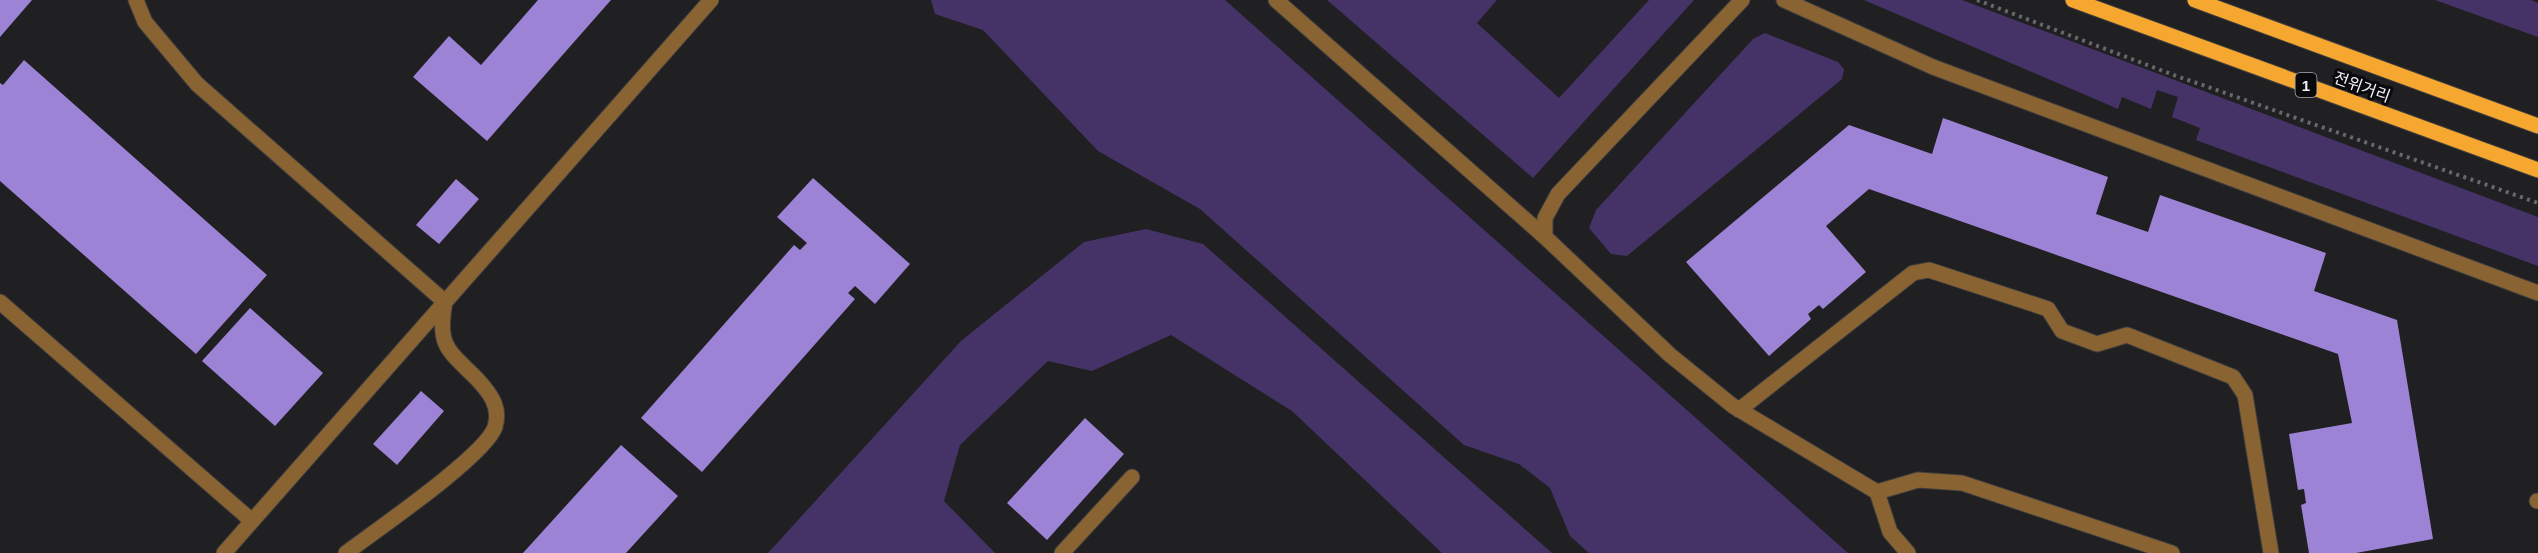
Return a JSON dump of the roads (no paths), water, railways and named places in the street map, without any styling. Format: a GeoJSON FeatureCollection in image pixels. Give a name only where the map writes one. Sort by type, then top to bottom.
{"type":"FeatureCollection","features":[{"type":"Feature","properties":{"kind":"main road","name":"전위거리"},"geometry":{"type":"LineString","coordinates":[[2073,0],[2538,170]]}},
{"type":"Feature","properties":{"kind":"main road","name":"전위거리"},"geometry":{"type":"LineString","coordinates":[[2195,0],[2538,126]]}},
{"type":"Feature","properties":{"kind":"street"},"geometry":{"type":"LineString","coordinates":[[136,0],[145,21],[197,84],[445,302]]}},
{"type":"Feature","properties":{"kind":"street"},"geometry":{"type":"LineString","coordinates":[[224,553],[711,0]]}},
{"type":"Feature","properties":{"kind":"street"},"geometry":{"type":"LineString","coordinates":[[1276,0],[1545,237],[1670,355],[1739,410],[1877,492],[1890,532],[1908,553]]}},
{"type":"Feature","properties":{"kind":"street"},"geometry":{"type":"LineString","coordinates":[[1545,237],[1545,218],[1558,194],[1742,0]]}},
{"type":"Feature","properties":{"kind":"street"},"geometry":{"type":"LineString","coordinates":[[1784,0],[1933,68],[2538,292]]}},
{"type":"Feature","properties":{"kind":"street"},"geometry":{"type":"LineString","coordinates":[[1739,410],[1913,273],[1929,270],[2048,309],[2062,331],[2097,344],[2127,335],[2233,377],[2245,395],[2271,553]]}},
{"type":"Feature","properties":{"kind":"street"},"geometry":{"type":"LineString","coordinates":[[0,302],[252,521]]}},
{"type":"Feature","properties":{"kind":"street"},"geometry":{"type":"LineString","coordinates":[[346,553],[472,458],[495,429],[497,411],[491,397],[446,346],[441,328],[445,302]]}},
{"type":"Feature","properties":{"kind":"street"},"geometry":{"type":"LineString","coordinates":[[1062,553],[1132,477]]}},
{"type":"Feature","properties":{"kind":"street"},"geometry":{"type":"LineString","coordinates":[[1877,492],[1918,480],[1962,483],[2172,553]]}}]}
